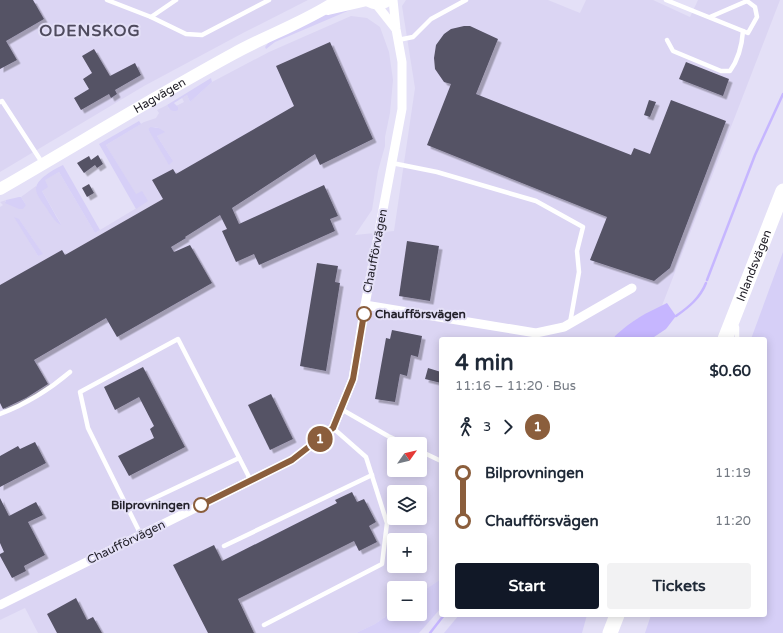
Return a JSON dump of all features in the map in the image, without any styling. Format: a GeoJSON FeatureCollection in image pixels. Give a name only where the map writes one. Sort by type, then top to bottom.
{"type":"FeatureCollection","features":[{"type":"Feature","properties":{"kind":"highway","name":"Inlandsvägen"},"geometry":{"type":"LineString","coordinates":[[725,337],[783,191]]}},
{"type":"Feature","properties":{"kind":"highway","name":"Inlandsvägen"},"geometry":{"type":"LineString","coordinates":[[735,335],[783,212]]}},
{"type":"Feature","properties":{"kind":"highway"},"geometry":{"type":"LineString","coordinates":[[610,633],[616,617]]}},
{"type":"Feature","properties":{"kind":"highway"},"geometry":{"type":"LineString","coordinates":[[618,633],[624,617]]}},
{"type":"Feature","properties":{"kind":"street","name":"Hagvägen"},"geometry":{"type":"LineString","coordinates":[[0,189],[160,94],[243,48],[323,10],[338,0]]}},
{"type":"Feature","properties":{"kind":"street","name":"Hagvägen"},"geometry":{"type":"LineString","coordinates":[[323,10],[370,1],[385,2],[388,0]]}},
{"type":"Feature","properties":{"kind":"street","name":"Chaufförvägen"},"geometry":{"type":"LineString","coordinates":[[0,605],[292,460],[333,428],[353,379],[365,305],[402,109],[402,70],[392,0]]}},
{"type":"Feature","properties":{"kind":"street","name":"Chaufförvägen"},"geometry":{"type":"LineString","coordinates":[[370,1],[396,29]]}},
{"type":"Feature","properties":{"kind":"street"},"geometry":{"type":"LineString","coordinates":[[365,305],[536,333],[564,327],[632,288]]}},
{"type":"Feature","properties":{"kind":"lane"},"geometry":{"type":"LineString","coordinates":[[107,0],[151,17],[186,34],[202,35],[269,0]]}},
{"type":"Feature","properties":{"kind":"lane"},"geometry":{"type":"LineString","coordinates":[[151,17],[176,0]]}},
{"type":"Feature","properties":{"kind":"lane"},"geometry":{"type":"LineString","coordinates":[[398,40],[413,36],[431,19],[466,0]]}},
{"type":"Feature","properties":{"kind":"lane"},"geometry":{"type":"LineString","coordinates":[[666,0],[748,32],[757,17],[755,7],[747,1],[710,17]]}},
{"type":"Feature","properties":{"kind":"lane"},"geometry":{"type":"LineString","coordinates":[[666,40],[673,51],[721,71],[730,71],[736,59],[742,40],[743,31]]}},
{"type":"Feature","properties":{"kind":"lane"},"geometry":{"type":"LineString","coordinates":[[0,102],[2,101],[43,164]]}},
{"type":"Feature","properties":{"kind":"lane"},"geometry":{"type":"LineString","coordinates":[[392,163],[437,172],[536,201],[583,227],[577,251],[579,272],[570,323]]}},
{"type":"Feature","properties":{"kind":"lane"},"geometry":{"type":"LineString","coordinates":[[141,535],[88,428],[80,392],[178,339],[250,481]]}},
{"type":"Feature","properties":{"kind":"lane"},"geometry":{"type":"LineString","coordinates":[[0,414],[20,406],[54,386],[70,372]]}},
{"type":"Feature","properties":{"kind":"lane"},"geometry":{"type":"LineString","coordinates":[[341,409],[390,437]]}},
{"type":"Feature","properties":{"kind":"lane"},"geometry":{"type":"LineString","coordinates":[[264,626],[382,564],[387,523],[366,458],[333,428]]}},
{"type":"Feature","properties":{"kind":"lane"},"geometry":{"type":"LineString","coordinates":[[427,454],[439,460]]}},
{"type":"Feature","properties":{"kind":"lane"},"geometry":{"type":"LineString","coordinates":[[129,510],[239,458]]}},
{"type":"Feature","properties":{"kind":"lane"},"geometry":{"type":"LineString","coordinates":[[224,546],[372,475]]}},
{"type":"Feature","properties":{"kind":"shaded area"},"geometry":{"type":"Polygon","coordinates":[[[0,0],[308,0],[144,86],[0,172],[0,0]]]}},
{"type":"Feature","properties":{"kind":"shaded area"},"geometry":{"type":"Polygon","coordinates":[[[406,0],[548,0],[580,13],[586,0],[653,0],[690,17],[698,0],[780,0],[653,329],[640,337],[439,337],[439,580],[427,588],[427,581],[387,581],[387,616],[375,624],[356,633],[38,633],[25,608],[0,620],[0,207],[3,205],[0,202],[6,200],[5,202],[26,205],[21,197],[36,186],[37,191],[61,224],[42,191],[44,180],[59,172],[95,233],[140,206],[136,195],[106,145],[144,122],[156,118],[159,113],[157,110],[167,105],[169,109],[178,107],[176,106],[184,102],[182,98],[187,95],[190,102],[212,82],[269,52],[351,16],[367,18],[380,27],[389,52],[393,80],[385,146],[378,171],[372,210],[355,235],[394,231],[415,88],[402,6],[406,0]],[[155,127],[148,129],[173,161],[157,136],[164,132],[155,127]],[[19,219],[38,256],[42,253],[19,219]]]}},
{"type":"Feature","properties":{"kind":"shaded area"},"geometry":{"type":"Polygon","coordinates":[[[350,10],[275,42],[266,49],[265,47],[270,41],[330,13],[350,10]]]}},
{"type":"Feature","properties":{"kind":"shaded area"},"geometry":{"type":"Polygon","coordinates":[[[211,78],[212,82],[190,102],[187,95],[174,103],[178,107],[178,110],[170,110],[167,105],[211,78]]]}},
{"type":"Feature","properties":{"kind":"shaded area"},"geometry":{"type":"Polygon","coordinates":[[[139,121],[141,124],[106,145],[136,194],[142,191],[148,201],[136,209],[99,144],[139,121]]]}},
{"type":"Feature","properties":{"kind":"shaded area"},"geometry":{"type":"Polygon","coordinates":[[[151,127],[159,128],[165,132],[157,136],[173,161],[169,165],[148,129],[151,127]]]}},
{"type":"Feature","properties":{"kind":"shaded area"},"geometry":{"type":"Polygon","coordinates":[[[63,165],[100,230],[95,233],[59,172],[45,180],[48,187],[42,191],[61,225],[53,218],[40,200],[36,190],[39,182],[46,175],[63,165]]]}},
{"type":"Feature","properties":{"kind":"shaded area"},"geometry":{"type":"Polygon","coordinates":[[[21,197],[26,205],[23,209],[19,209],[5,203],[6,200],[21,197]]]}},
{"type":"Feature","properties":{"kind":"shaded area"},"geometry":{"type":"Polygon","coordinates":[[[14,217],[19,219],[43,254],[38,256],[14,217]]]}},
{"type":"Feature","properties":{"kind":"shaded area"},"geometry":{"type":"Polygon","coordinates":[[[783,252],[783,633],[645,633],[650,617],[767,617],[767,337],[752,337],[783,252]]]}},
{"type":"Feature","properties":{"kind":"shaded area"},"geometry":{"type":"Polygon","coordinates":[[[667,303],[676,316],[666,329],[654,337],[615,337],[633,321],[667,303]]]}},
{"type":"Feature","properties":{"kind":"shaded area"},"geometry":{"type":"Polygon","coordinates":[[[439,580],[439,610],[419,633],[356,633],[375,624],[387,616],[387,621],[427,621],[427,588],[439,580]]]}},
{"type":"Feature","properties":{"kind":"shaded area"},"geometry":{"type":"Polygon","coordinates":[[[457,617],[586,617],[582,633],[444,633],[457,617]]]}},
{"type":"Feature","properties":{"kind":"building"},"geometry":{"type":"Polygon","coordinates":[[[0,0],[33,0],[44,19],[6,41],[17,60],[0,69],[0,0]]]}},
{"type":"Feature","properties":{"kind":"building"},"geometry":{"type":"Polygon","coordinates":[[[470,26],[498,39],[476,94],[631,155],[634,148],[650,154],[671,100],[726,121],[670,268],[654,281],[590,260],[607,217],[427,145],[451,84],[444,82],[435,69],[434,58],[436,45],[444,34],[451,29],[470,26]]]}},
{"type":"Feature","properties":{"kind":"building"},"geometry":{"type":"Polygon","coordinates":[[[330,42],[373,139],[320,165],[315,154],[232,208],[239,224],[324,185],[338,216],[330,219],[335,231],[259,265],[254,254],[236,262],[222,231],[227,229],[220,215],[171,247],[174,252],[190,245],[212,283],[117,337],[106,318],[34,360],[48,384],[26,398],[3,409],[0,403],[0,285],[62,250],[65,255],[163,199],[152,180],[173,169],[176,174],[294,106],[276,66],[330,42]]]}},
{"type":"Feature","properties":{"kind":"building"},"geometry":{"type":"Polygon","coordinates":[[[94,49],[110,76],[135,63],[141,75],[115,90],[117,94],[111,98],[109,94],[81,110],[74,98],[89,89],[83,79],[92,73],[82,56],[94,49]]]}},
{"type":"Feature","properties":{"kind":"building"},"geometry":{"type":"Polygon","coordinates":[[[686,62],[729,79],[723,96],[679,79],[686,62]]]}},
{"type":"Feature","properties":{"kind":"building"},"geometry":{"type":"Polygon","coordinates":[[[649,100],[656,102],[650,117],[644,115],[649,100]]]}},
{"type":"Feature","properties":{"kind":"building"},"geometry":{"type":"Polygon","coordinates":[[[98,155],[103,164],[97,168],[95,165],[84,173],[77,163],[89,156],[91,160],[98,155]]]}},
{"type":"Feature","properties":{"kind":"building"},"geometry":{"type":"Polygon","coordinates":[[[89,184],[94,193],[87,197],[82,188],[89,184]]]}},
{"type":"Feature","properties":{"kind":"building"},"geometry":{"type":"Polygon","coordinates":[[[407,241],[439,246],[430,301],[399,296],[407,241]]]}},
{"type":"Feature","properties":{"kind":"building"},"geometry":{"type":"Polygon","coordinates":[[[317,263],[338,266],[335,282],[340,283],[326,371],[300,366],[317,263]]]}},
{"type":"Feature","properties":{"kind":"building"},"geometry":{"type":"Polygon","coordinates":[[[392,330],[422,336],[418,357],[411,355],[407,376],[400,374],[395,402],[375,399],[386,338],[390,339],[392,330]]]}},
{"type":"Feature","properties":{"kind":"building"},"geometry":{"type":"Polygon","coordinates":[[[143,367],[185,447],[129,476],[118,456],[154,438],[150,429],[154,426],[139,397],[115,410],[104,387],[143,367]]]}},
{"type":"Feature","properties":{"kind":"building"},"geometry":{"type":"Polygon","coordinates":[[[428,368],[439,371],[439,382],[425,379],[428,368]]]}},
{"type":"Feature","properties":{"kind":"building"},"geometry":{"type":"Polygon","coordinates":[[[271,394],[293,439],[270,450],[248,405],[271,394]]]}},
{"type":"Feature","properties":{"kind":"building"},"geometry":{"type":"Polygon","coordinates":[[[35,442],[46,463],[0,487],[0,456],[18,446],[20,449],[35,442]]]}},
{"type":"Feature","properties":{"kind":"building"},"geometry":{"type":"Polygon","coordinates":[[[352,492],[357,502],[364,499],[376,522],[369,526],[377,542],[359,551],[354,541],[238,599],[254,633],[208,633],[173,565],[214,545],[222,561],[337,503],[335,500],[352,492]]]}},
{"type":"Feature","properties":{"kind":"building"},"geometry":{"type":"Polygon","coordinates":[[[0,498],[9,516],[36,502],[43,515],[28,522],[45,555],[24,566],[26,571],[12,578],[0,556],[0,554],[4,552],[0,543],[0,498]]]}},
{"type":"Feature","properties":{"kind":"building"},"geometry":{"type":"Polygon","coordinates":[[[76,598],[87,620],[93,617],[102,633],[57,633],[47,614],[76,598]]]}},
{"type":"Feature","properties":{"kind":"waterway"},"geometry":{"type":"LineString","coordinates":[[707,280],[755,155],[783,94]]}},
{"type":"Feature","properties":{"kind":"waterway"},"geometry":{"type":"LineString","coordinates":[[676,316],[694,302],[706,283]]}},
{"type":"Feature","properties":{"kind":"waterway"},"geometry":{"type":"LineString","coordinates":[[430,633],[442,617]]}},
{"type":"Feature","properties":{"kind":"bus line","name":"1"},"geometry":{"type":"LineString","coordinates":[[201,505],[292,460],[333,428],[353,379],[364,314]]}},
{"type":"Feature","properties":{"kind":"place","name":"Chaufförsvägen"},"geometry":{"type":"Point","coordinates":[364,314]}},
{"type":"Feature","properties":{"kind":"place","name":"Bilprovningen"},"geometry":{"type":"Point","coordinates":[201,505]}},
{"type":"Feature","properties":{"kind":"district","name":"ODENSKOG"},"geometry":{"type":"Point","coordinates":[90,30]}}]}
